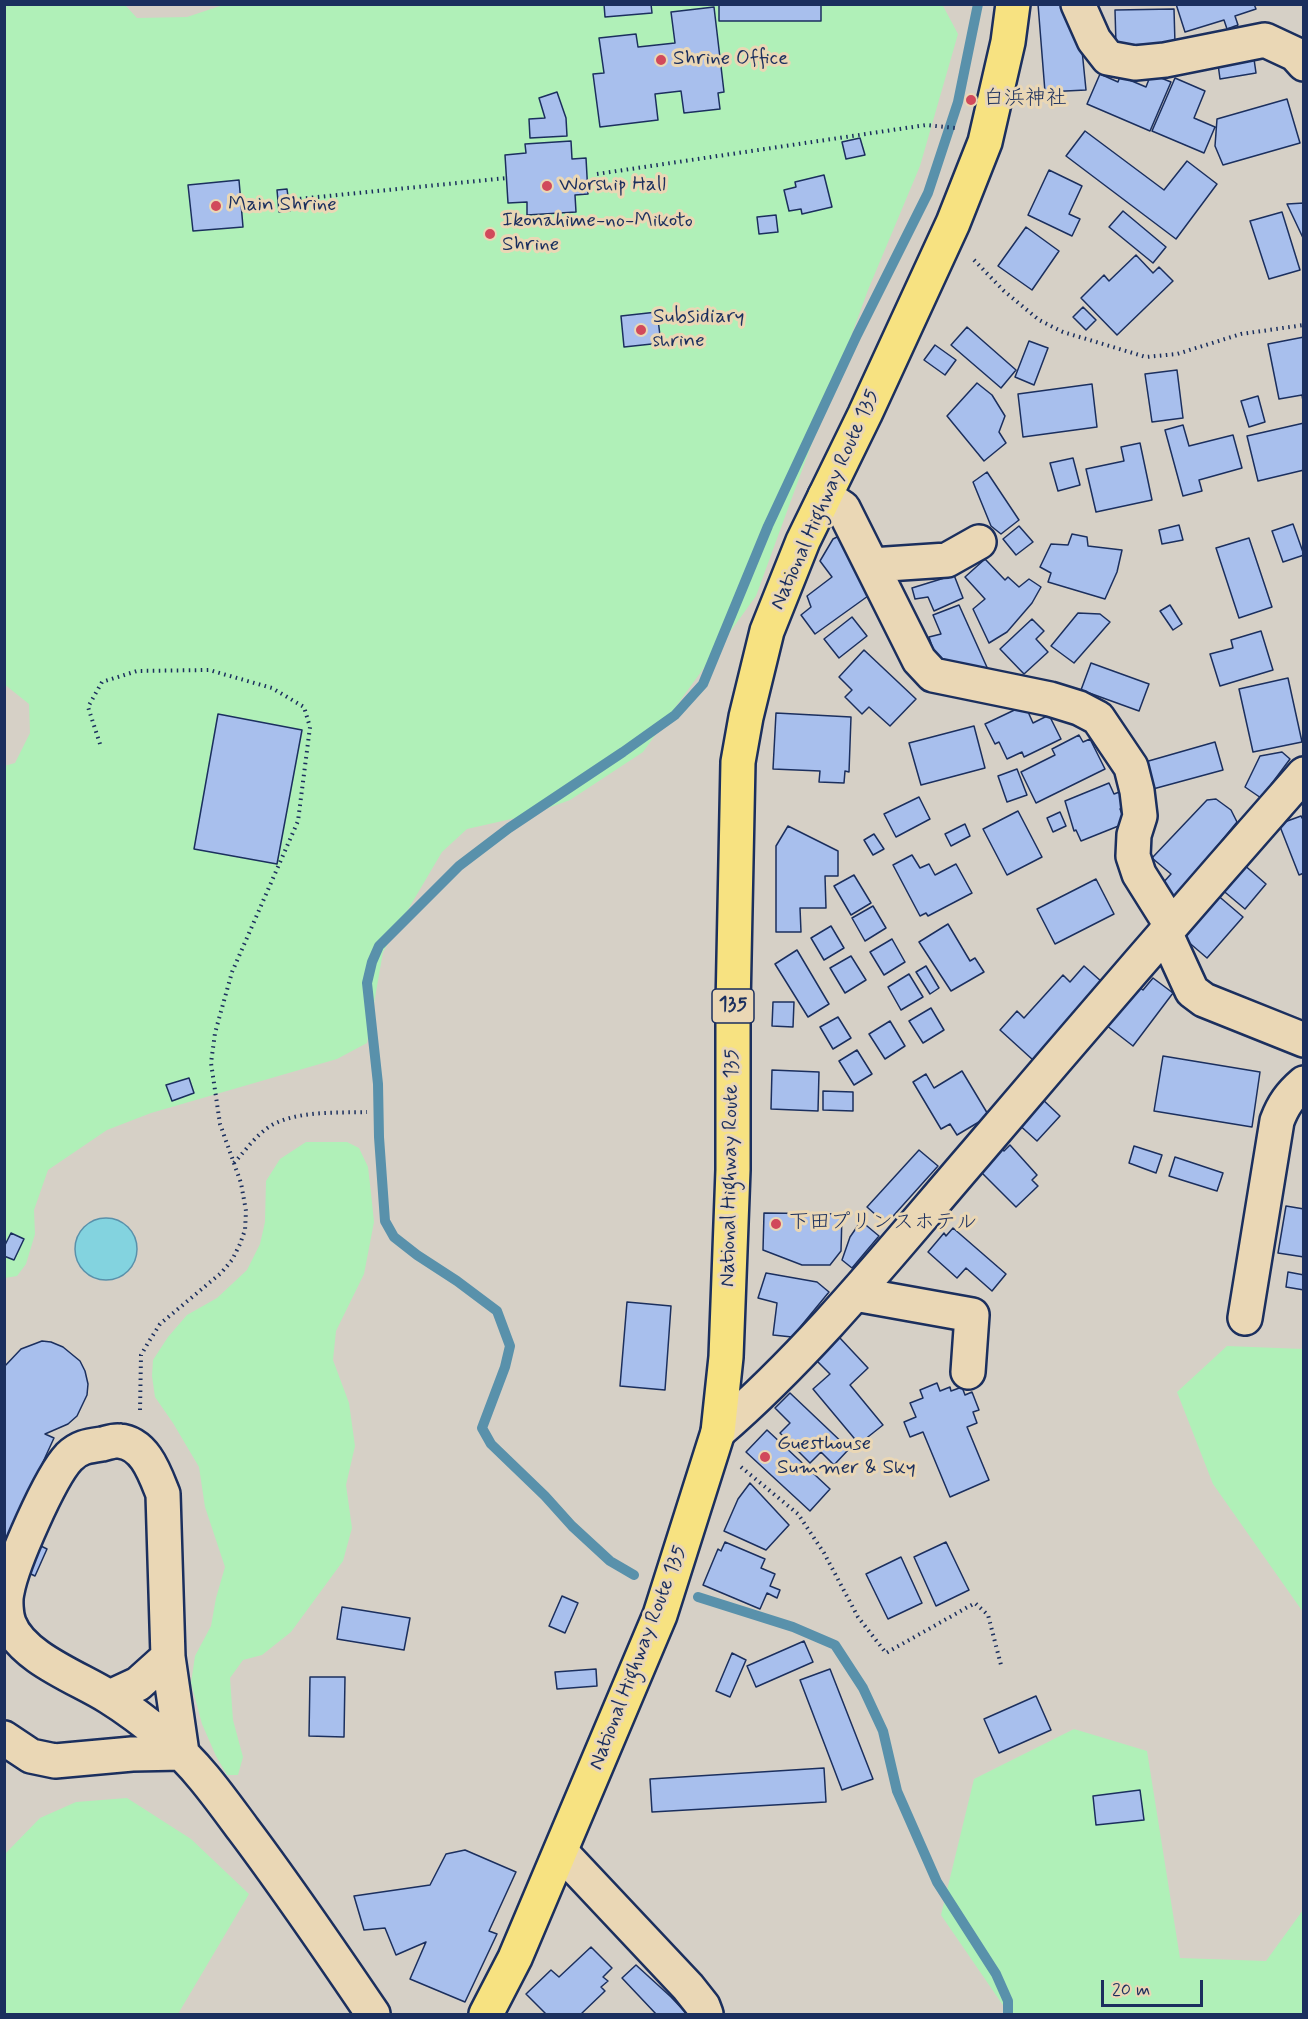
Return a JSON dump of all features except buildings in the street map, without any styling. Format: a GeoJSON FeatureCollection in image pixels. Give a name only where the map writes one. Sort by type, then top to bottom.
{"type":"FeatureCollection","features":[{"type":"Feature","properties":{"kind":"highway","name":"National Highway Route 135"},"geometry":{"type":"LineString","coordinates":[[486,2014],[515,1958],[660,1616],[715,1443],[726,1357],[733,1170],[733,1007],[738,762],[746,717],[767,631],[803,540],[948,234],[988,131],[1008,42],[1013,4]]}},
{"type":"Feature","properties":{"kind":"street"},"geometry":{"type":"LineString","coordinates":[[1078,4],[1094,40],[1108,58],[1135,63],[1165,60],[1265,40],[1294,54],[1304,64]]}},
{"type":"Feature","properties":{"kind":"street"},"geometry":{"type":"LineString","coordinates":[[825,496],[843,508],[919,660],[933,675],[1050,699],[1079,708],[1098,718],[1131,767],[1140,808],[1133,856],[1139,874],[1168,928],[1192,990],[1204,1000],[1304,1040]]}},
{"type":"Feature","properties":{"kind":"street"},"geometry":{"type":"LineString","coordinates":[[872,565],[947,560],[979,542]]}},
{"type":"Feature","properties":{"kind":"street"},"geometry":{"type":"LineString","coordinates":[[715,1443],[855,1294],[1168,928],[1304,774]]}},
{"type":"Feature","properties":{"kind":"street"},"geometry":{"type":"LineString","coordinates":[[1245,1318],[1277,1121],[1290,1094],[1304,1083]]}},
{"type":"Feature","properties":{"kind":"street"},"geometry":{"type":"LineString","coordinates":[[855,1294],[972,1315],[968,1371]]}},
{"type":"Feature","properties":{"kind":"street"},"geometry":{"type":"LineString","coordinates":[[182,1753],[168,1658],[163,1494],[155,1473],[138,1448],[120,1441],[82,1447],[60,1468],[38,1512],[11,1576],[6,1595],[9,1623],[20,1641],[39,1658],[135,1713],[182,1753],[282,1881],[373,2014]]}},
{"type":"Feature","properties":{"kind":"street"},"geometry":{"type":"LineString","coordinates":[[110,1697],[138,1684],[168,1658]]}},
{"type":"Feature","properties":{"kind":"street"},"geometry":{"type":"LineString","coordinates":[[4,1738],[31,1756],[55,1761],[132,1754],[182,1753]]}},
{"type":"Feature","properties":{"kind":"street"},"geometry":{"type":"LineString","coordinates":[[561,1852],[680,1979],[706,2014]]}},
{"type":"Feature","properties":{"kind":"path"},"geometry":{"type":"LineString","coordinates":[[597,174],[926,125],[964,129]]}},
{"type":"Feature","properties":{"kind":"path"},"geometry":{"type":"LineString","coordinates":[[288,200],[507,178]]}},
{"type":"Feature","properties":{"kind":"path"},"geometry":{"type":"LineString","coordinates":[[948,234],[1004,291],[1039,320],[1063,332],[1146,357],[1177,354],[1241,334],[1304,325]]}},
{"type":"Feature","properties":{"kind":"path"},"geometry":{"type":"LineString","coordinates":[[99,744],[88,707],[102,682],[138,671],[209,670],[272,688],[304,707],[310,727],[298,821],[232,972],[215,1033],[211,1063],[220,1124],[234,1163],[246,1211],[245,1230],[232,1260],[160,1324],[141,1355],[142,1381],[138,1448]]}},
{"type":"Feature","properties":{"kind":"path"},"geometry":{"type":"LineString","coordinates":[[234,1163],[266,1129],[284,1119],[317,1113],[367,1112]]}},
{"type":"Feature","properties":{"kind":"path"},"geometry":{"type":"LineString","coordinates":[[715,1443],[732,1460],[798,1514],[824,1553],[858,1617],[886,1653],[975,1603],[988,1614],[1001,1665]]}},
{"type":"Feature","properties":{"kind":"green space"},"geometry":{"type":"Polygon","coordinates":[[[226,4],[942,4],[958,34],[920,166],[868,290],[756,596],[643,752],[570,800],[529,815],[467,829],[442,852],[383,952],[367,1043],[337,1059],[151,1113],[107,1130],[48,1170],[34,1210],[35,1234],[26,1264],[17,1276],[5,1278],[4,766],[15,763],[30,733],[29,704],[4,684],[4,5],[125,5],[137,18],[187,17],[226,4]]]}},
{"type":"Feature","properties":{"kind":"green space"},"geometry":{"type":"Polygon","coordinates":[[[306,1142],[347,1142],[359,1148],[368,1167],[374,1222],[364,1274],[336,1331],[333,1360],[349,1403],[355,1446],[346,1485],[352,1528],[343,1561],[291,1632],[262,1655],[243,1660],[230,1678],[233,1720],[243,1757],[238,1775],[227,1775],[202,1724],[191,1683],[195,1656],[211,1626],[225,1567],[205,1507],[199,1467],[155,1397],[152,1376],[153,1360],[168,1337],[187,1315],[217,1298],[247,1270],[260,1244],[265,1222],[266,1181],[280,1159],[306,1142]]]}},
{"type":"Feature","properties":{"kind":"green space"},"geometry":{"type":"Polygon","coordinates":[[[1227,1346],[1303,1349],[1303,1612],[1213,1484],[1177,1392],[1227,1346]]]}},
{"type":"Feature","properties":{"kind":"green space"},"geometry":{"type":"Polygon","coordinates":[[[1074,1729],[1147,1751],[1180,1958],[1266,1961],[1303,1910],[1303,2014],[1009,2014],[941,1915],[974,1779],[1074,1729]]]}},
{"type":"Feature","properties":{"kind":"green space"},"geometry":{"type":"Polygon","coordinates":[[[127,1798],[191,1839],[249,1894],[178,2014],[5,2014],[5,1854],[40,1818],[76,1802],[127,1798]]]}},
{"type":"Feature","properties":{"kind":"water"},"geometry":{"type":"Polygon","coordinates":[[[106,1218],[118,1220],[128,1227],[135,1237],[137,1249],[135,1261],[128,1271],[118,1278],[106,1280],[94,1278],[84,1271],[77,1261],[75,1249],[77,1237],[84,1227],[94,1220],[106,1218]]]}},
{"type":"Feature","properties":{"kind":"waterway"},"geometry":{"type":"LineString","coordinates":[[634,1575],[610,1561],[491,1444],[482,1428],[505,1367],[510,1346],[497,1311],[394,1237],[385,1221],[378,1084],[367,983],[379,946],[459,866],[509,828],[675,715],[703,684],[768,526],[857,335],[928,193],[958,102],[978,4]]}},
{"type":"Feature","properties":{"kind":"waterway"},"geometry":{"type":"LineString","coordinates":[[698,1597],[793,1627],[835,1645],[863,1688],[883,1731],[897,1791],[937,1882],[996,1974],[1008,2001],[1008,2014]]}},
{"type":"Feature","properties":{"kind":"place","name":"Shrine Office"},"geometry":{"type":"Point","coordinates":[661,60]}},
{"type":"Feature","properties":{"kind":"place","name":"白浜神社"},"geometry":{"type":"Point","coordinates":[971,100]}},
{"type":"Feature","properties":{"kind":"place","name":"Worship Hall"},"geometry":{"type":"Point","coordinates":[547,186]}},
{"type":"Feature","properties":{"kind":"place","name":"Main Shrine"},"geometry":{"type":"Point","coordinates":[216,206]}},
{"type":"Feature","properties":{"kind":"place","name":"Ikonahime-no-Mikoto Shrine"},"geometry":{"type":"Point","coordinates":[490,234]}},
{"type":"Feature","properties":{"kind":"place","name":"Subsidiary shrine"},"geometry":{"type":"Point","coordinates":[641,330]}},
{"type":"Feature","properties":{"kind":"place","name":"下田プリンスホテル"},"geometry":{"type":"Point","coordinates":[776,1224]}},
{"type":"Feature","properties":{"kind":"place","name":"Guesthouse Summer & Sky"},"geometry":{"type":"Point","coordinates":[765,1457]}}]}
